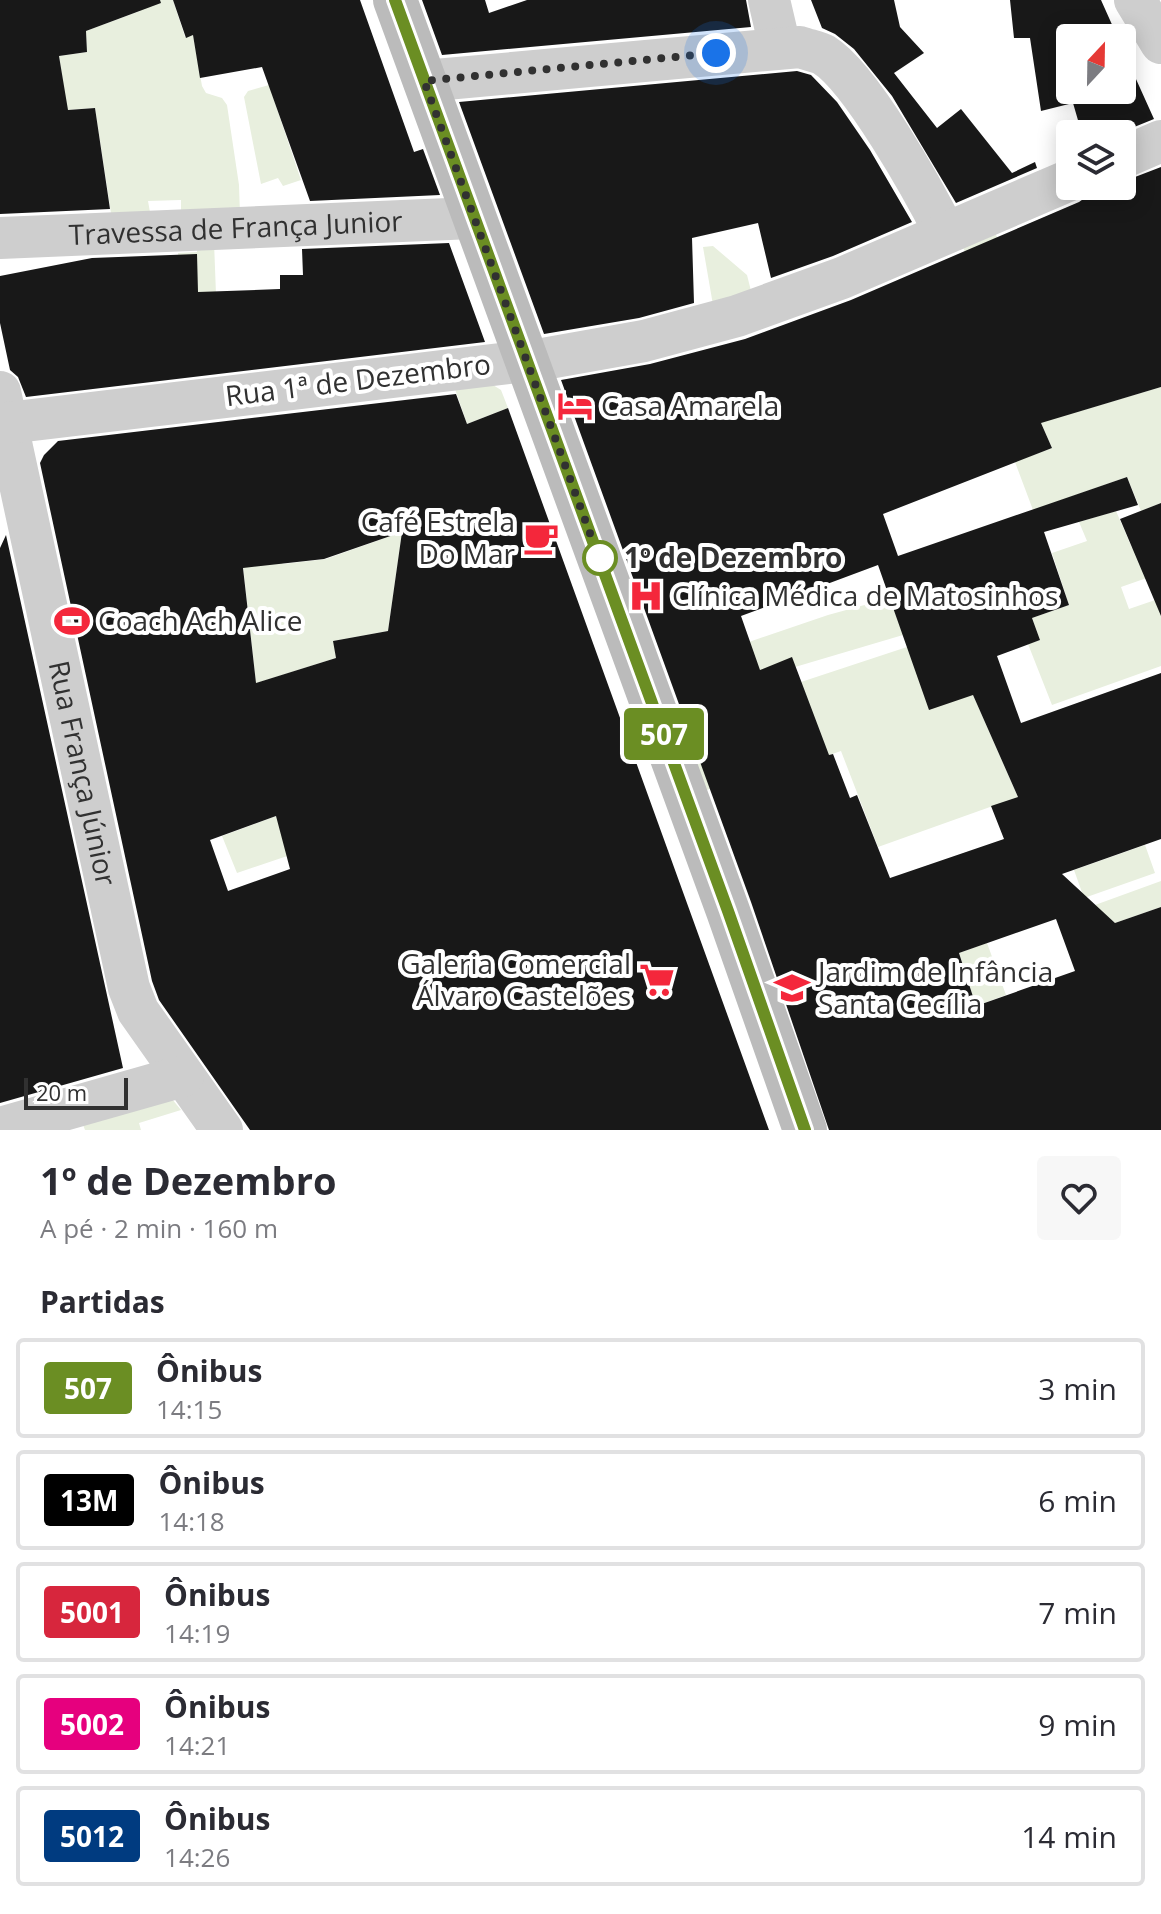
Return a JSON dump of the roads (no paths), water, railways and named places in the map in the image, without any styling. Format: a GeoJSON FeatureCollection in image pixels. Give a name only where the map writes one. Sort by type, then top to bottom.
{"type":"FeatureCollection","features":[{"type":"Feature","properties":{"kind":"street"},"geometry":{"type":"LineString","coordinates":[[395,0],[805,1130]]}},
{"type":"Feature","properties":{"kind":"street"},"geometry":{"type":"LineString","coordinates":[[769,0],[780,47]]}},
{"type":"Feature","properties":{"kind":"street"},"geometry":{"type":"LineString","coordinates":[[1135,0],[1161,43]]}},
{"type":"Feature","properties":{"kind":"street"},"geometry":{"type":"LineString","coordinates":[[424,81],[800,47],[823,54],[848,77],[931,205],[945,233]]}},
{"type":"Feature","properties":{"kind":"street"},"geometry":{"type":"LineString","coordinates":[[1136,152],[1161,141]]}},
{"type":"Feature","properties":{"kind":"street","name":"Rua 1ª de Dezembro"},"geometry":{"type":"LineString","coordinates":[[2,413],[527,360],[644,341],[737,316],[842,278],[1056,186]]}},
{"type":"Feature","properties":{"kind":"street","name":"Travessa de França Junior"},"geometry":{"type":"LineString","coordinates":[[0,238],[473,218]]}},
{"type":"Feature","properties":{"kind":"street","name":"Rua França Júnior"},"geometry":{"type":"LineString","coordinates":[[2,413],[129,988],[138,1011],[222,1130]]}},
{"type":"Feature","properties":{"kind":"street"},"geometry":{"type":"LineString","coordinates":[[0,1128],[183,1076]]}},
{"type":"Feature","properties":{"kind":"place","name":"Casa Amarela"},"geometry":{"type":"Point","coordinates":[575,406]}},
{"type":"Feature","properties":{"kind":"place","name":"Café Estrela Do Mar"},"geometry":{"type":"Point","coordinates":[541,538]}},
{"type":"Feature","properties":{"kind":"place","name":"1º de Dezembro"},"geometry":{"type":"Point","coordinates":[600,558]}},
{"type":"Feature","properties":{"kind":"place","name":"Clínica Médica de Matosinhos"},"geometry":{"type":"Point","coordinates":[646,596]}},
{"type":"Feature","properties":{"kind":"place","name":"Coach Ach Alice"},"geometry":{"type":"Point","coordinates":[72,621]}},
{"type":"Feature","properties":{"kind":"place","name":"Galeria Comercial Álvaro Castelões"},"geometry":{"type":"Point","coordinates":[657,980]}},
{"type":"Feature","properties":{"kind":"place","name":"Jardim de Infância Santa Cecília"},"geometry":{"type":"Point","coordinates":[792,988]}}]}
